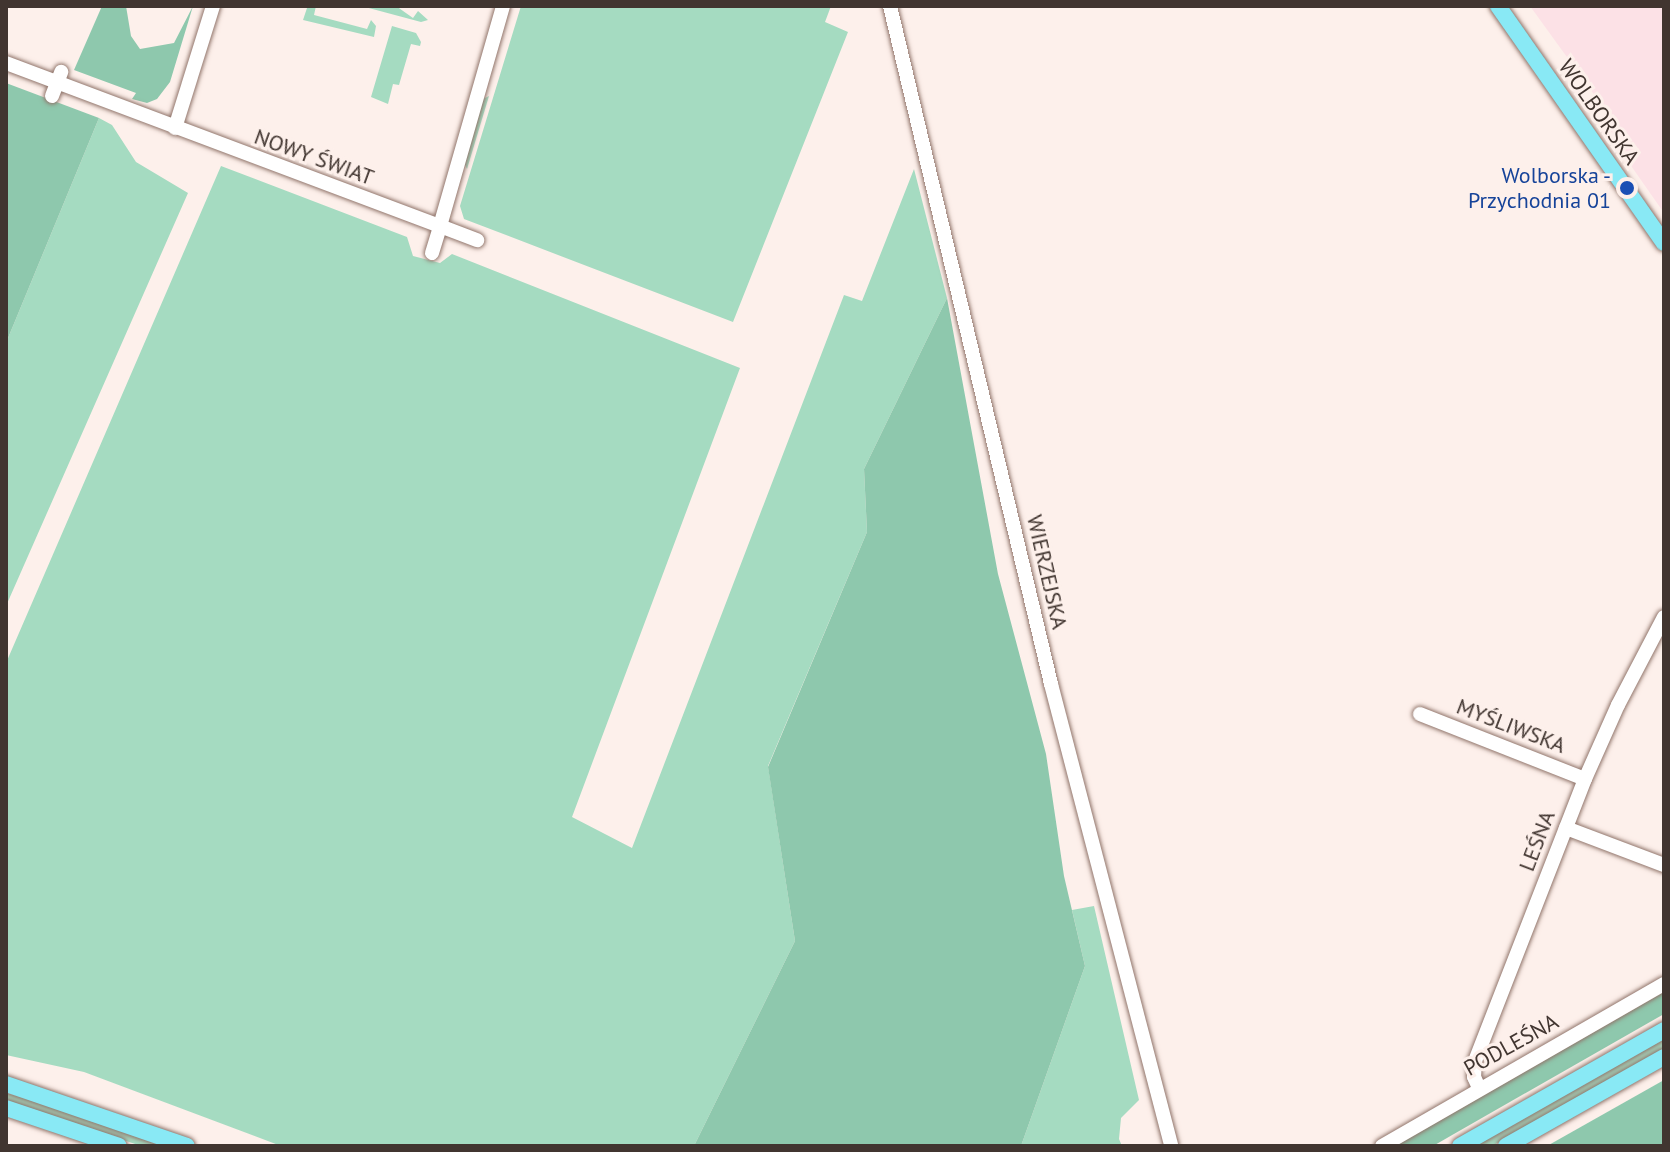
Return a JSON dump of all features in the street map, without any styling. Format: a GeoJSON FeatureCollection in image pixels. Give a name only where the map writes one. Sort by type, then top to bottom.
{"type":"FeatureCollection","features":[{"type":"Feature","properties":{"kind":"main road","name":"WOLBORSKA"},"geometry":{"type":"LineString","coordinates":[[1498,6],[1664,243]]}},
{"type":"Feature","properties":{"kind":"main road"},"geometry":{"type":"LineString","coordinates":[[1460,1146],[1664,1030]]}},
{"type":"Feature","properties":{"kind":"main road"},"geometry":{"type":"LineString","coordinates":[[1506,1146],[1664,1057]]}},
{"type":"Feature","properties":{"kind":"main road"},"geometry":{"type":"LineString","coordinates":[[6,1084],[187,1146]]}},
{"type":"Feature","properties":{"kind":"main road"},"geometry":{"type":"LineString","coordinates":[[6,1108],[119,1146]]}},
{"type":"Feature","properties":{"kind":"street"},"geometry":{"type":"LineString","coordinates":[[175,128],[213,6]]}},
{"type":"Feature","properties":{"kind":"street"},"geometry":{"type":"LineString","coordinates":[[432,253],[503,6]]}},
{"type":"Feature","properties":{"kind":"street","name":"WIERZEJSKA"},"geometry":{"type":"LineString","coordinates":[[890,6],[1051,684],[1171,1146]]}},
{"type":"Feature","properties":{"kind":"street","name":"NOWY ŚWIAT"},"geometry":{"type":"LineString","coordinates":[[6,63],[477,240]]}},
{"type":"Feature","properties":{"kind":"street","name":"LEŚNA"},"geometry":{"type":"LineString","coordinates":[[1479,1088],[1474,1077],[1475,1061],[1585,779],[1618,705],[1664,617]]}},
{"type":"Feature","properties":{"kind":"street","name":"MYŚLIWSKA"},"geometry":{"type":"LineString","coordinates":[[1420,714],[1585,779]]}},
{"type":"Feature","properties":{"kind":"street"},"geometry":{"type":"LineString","coordinates":[[1566,828],[1664,865]]}},
{"type":"Feature","properties":{"kind":"street","name":"PODLEŚNA"},"geometry":{"type":"LineString","coordinates":[[1382,1146],[1664,984]]}},
{"type":"Feature","properties":{"kind":"shaded area"},"geometry":{"type":"Polygon","coordinates":[[[1530,6],[1664,6],[1664,213],[1606,130],[1612,110],[1603,107],[1530,6]]]}},
{"type":"Feature","properties":{"kind":"green space"},"geometry":{"type":"Polygon","coordinates":[[[102,6],[126,6],[131,36],[140,49],[174,43],[193,6],[170,82],[157,99],[147,103],[132,99],[136,93],[74,70],[102,6]]]}},
{"type":"Feature","properties":{"kind":"green space"},"geometry":{"type":"Polygon","coordinates":[[[316,6],[314,15],[367,29],[371,20],[376,26],[374,37],[303,20],[307,8],[316,6]]]}},
{"type":"Feature","properties":{"kind":"green space"},"geometry":{"type":"Polygon","coordinates":[[[396,6],[413,18],[418,11],[428,20],[421,22],[365,7],[396,6]]]}},
{"type":"Feature","properties":{"kind":"green space"},"geometry":{"type":"Polygon","coordinates":[[[521,6],[831,6],[825,22],[848,32],[733,322],[464,219],[460,206],[521,6]]]}},
{"type":"Feature","properties":{"kind":"green space"},"geometry":{"type":"Polygon","coordinates":[[[392,26],[416,33],[421,42],[420,46],[411,44],[399,85],[393,84],[388,104],[371,97],[392,26]]]}},
{"type":"Feature","properties":{"kind":"green space"},"geometry":{"type":"Polygon","coordinates":[[[6,83],[99,118],[6,343],[6,83]]]}},
{"type":"Feature","properties":{"kind":"green space"},"geometry":{"type":"Polygon","coordinates":[[[489,96],[467,169],[463,161],[481,100],[489,96]]]}},
{"type":"Feature","properties":{"kind":"green space"},"geometry":{"type":"Polygon","coordinates":[[[99,118],[112,125],[136,162],[188,193],[6,606],[6,343],[99,118]]]}},
{"type":"Feature","properties":{"kind":"green space"},"geometry":{"type":"Polygon","coordinates":[[[221,166],[407,237],[413,256],[440,263],[452,254],[740,368],[572,817],[632,848],[844,295],[862,301],[914,169],[947,298],[864,469],[867,532],[768,766],[795,941],[694,1146],[281,1146],[84,1072],[6,1055],[6,663],[221,166]]]}},
{"type":"Feature","properties":{"kind":"green space"},"geometry":{"type":"Polygon","coordinates":[[[947,298],[998,574],[1046,754],[1064,876],[1085,966],[1021,1146],[694,1146],[795,941],[768,767],[867,532],[864,469],[947,298]]]}},
{"type":"Feature","properties":{"kind":"green space"},"geometry":{"type":"Polygon","coordinates":[[[1094,906],[1139,1100],[1121,1118],[1119,1139],[1122,1146],[1021,1146],[1085,966],[1072,910],[1094,906]]]}},
{"type":"Feature","properties":{"kind":"green space"},"geometry":{"type":"Polygon","coordinates":[[[1664,992],[1664,1014],[1433,1146],[1394,1146],[1664,992]]]}},
{"type":"Feature","properties":{"kind":"green space"},"geometry":{"type":"Polygon","coordinates":[[[1664,1039],[1664,1048],[1492,1146],[1475,1146],[1664,1039]]]}},
{"type":"Feature","properties":{"kind":"green space"},"geometry":{"type":"Polygon","coordinates":[[[1664,1080],[1664,1146],[1547,1146],[1664,1080]]]}},
{"type":"Feature","properties":{"kind":"green space"},"geometry":{"type":"Polygon","coordinates":[[[6,1093],[56,1107],[161,1146],[141,1146],[6,1100],[6,1093]]]}},
{"type":"Feature","properties":{"kind":"place","name":"Wolborska - Przychodnia 01"},"geometry":{"type":"Point","coordinates":[1627,188]}}]}
